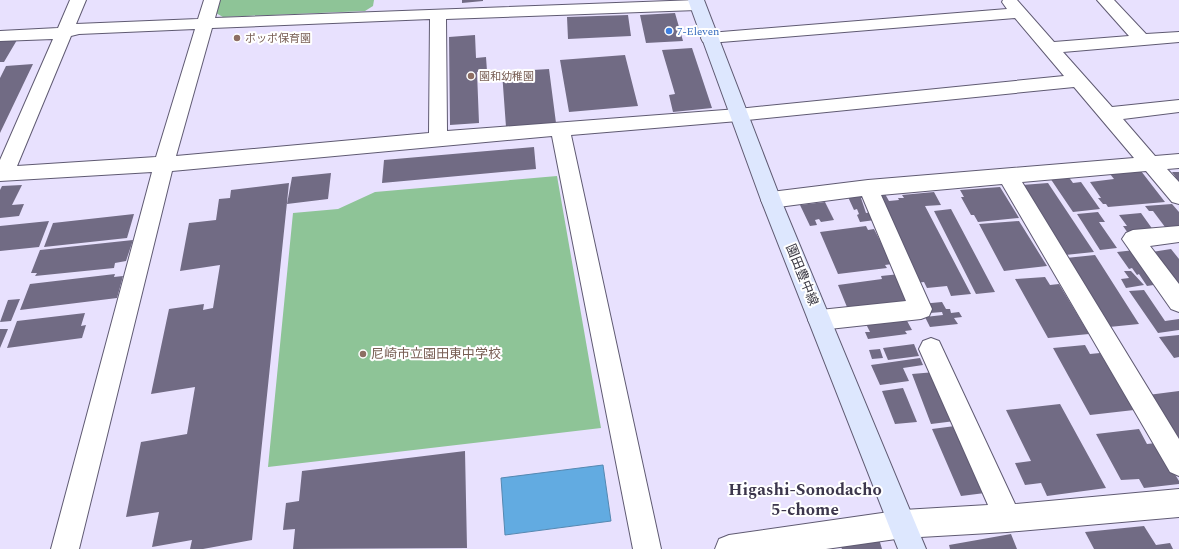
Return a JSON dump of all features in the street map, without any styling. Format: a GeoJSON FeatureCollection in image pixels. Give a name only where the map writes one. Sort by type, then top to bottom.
{"type":"FeatureCollection","features":[{"type":"Feature","properties":{"kind":"street"},"geometry":{"type":"LineString","coordinates":[[78,0],[2,173],[164,164],[548,128],[560,129],[738,115],[1079,80]]}},
{"type":"Feature","properties":{"kind":"street"},"geometry":{"type":"LineString","coordinates":[[65,549],[164,164],[212,0]]}},
{"type":"Feature","properties":{"kind":"street"},"geometry":{"type":"LineString","coordinates":[[1009,0],[1179,196]]}},
{"type":"Feature","properties":{"kind":"street"},"geometry":{"type":"LineString","coordinates":[[1105,0],[1142,40]]}},
{"type":"Feature","properties":{"kind":"street"},"geometry":{"type":"LineString","coordinates":[[0,36],[64,33],[78,29],[206,23],[380,8],[438,14],[531,5],[697,3]]}},
{"type":"Feature","properties":{"kind":"street","name":"園田豊中線"},"geometry":{"type":"LineString","coordinates":[[697,3],[770,200],[912,549]]}},
{"type":"Feature","properties":{"kind":"street"},"geometry":{"type":"LineString","coordinates":[[710,38],[1020,13]]}},
{"type":"Feature","properties":{"kind":"street"},"geometry":{"type":"LineString","coordinates":[[438,14],[438,139]]}},
{"type":"Feature","properties":{"kind":"street"},"geometry":{"type":"LineString","coordinates":[[1051,48],[1179,37]]}},
{"type":"Feature","properties":{"kind":"street"},"geometry":{"type":"LineString","coordinates":[[1109,114],[1179,106]]}},
{"type":"Feature","properties":{"kind":"street"},"geometry":{"type":"LineString","coordinates":[[560,129],[647,549]]}},
{"type":"Feature","properties":{"kind":"street"},"geometry":{"type":"LineString","coordinates":[[770,200],[868,188],[1179,161]]}},
{"type":"Feature","properties":{"kind":"street"},"geometry":{"type":"LineString","coordinates":[[1007,175],[1179,463]]}},
{"type":"Feature","properties":{"kind":"street"},"geometry":{"type":"LineString","coordinates":[[820,320],[921,309],[868,188]]}},
{"type":"Feature","properties":{"kind":"street"},"geometry":{"type":"LineString","coordinates":[[1179,234],[1133,239],[1179,302]]}},
{"type":"Feature","properties":{"kind":"street"},"geometry":{"type":"LineString","coordinates":[[931,349],[1007,518]]}},
{"type":"Feature","properties":{"kind":"street"},"geometry":{"type":"LineString","coordinates":[[729,549],[902,524],[1007,518],[1179,503]]}},
{"type":"Feature","properties":{"kind":"green space"},"geometry":{"type":"Polygon","coordinates":[[[218,0],[374,0],[373,6],[365,11],[223,17],[214,12],[218,0]]]}},
{"type":"Feature","properties":{"kind":"green space"},"geometry":{"type":"Polygon","coordinates":[[[557,176],[601,428],[268,467],[293,213],[338,209],[375,192],[557,176]]]}},
{"type":"Feature","properties":{"kind":"water"},"geometry":{"type":"Polygon","coordinates":[[[603,465],[611,521],[505,535],[501,478],[603,465]]]}},
{"type":"Feature","properties":{"kind":"building"},"geometry":{"type":"Polygon","coordinates":[[[462,0],[483,0],[483,1],[462,3],[462,0]]]}},
{"type":"Feature","properties":{"kind":"building"},"geometry":{"type":"Polygon","coordinates":[[[675,13],[683,41],[646,43],[640,15],[675,13]]]}},
{"type":"Feature","properties":{"kind":"building"},"geometry":{"type":"Polygon","coordinates":[[[628,15],[631,36],[568,39],[567,17],[628,15]]]}},
{"type":"Feature","properties":{"kind":"building"},"geometry":{"type":"Polygon","coordinates":[[[475,35],[476,58],[486,57],[487,71],[477,72],[479,123],[450,125],[449,37],[475,35]]]}},
{"type":"Feature","properties":{"kind":"building"},"geometry":{"type":"Polygon","coordinates":[[[17,40],[4,62],[0,62],[0,41],[17,40]]]}},
{"type":"Feature","properties":{"kind":"building"},"geometry":{"type":"Polygon","coordinates":[[[692,48],[712,108],[673,112],[669,95],[675,94],[662,50],[692,48]]]}},
{"type":"Feature","properties":{"kind":"building"},"geometry":{"type":"Polygon","coordinates":[[[625,55],[638,106],[569,112],[560,60],[625,55]]]}},
{"type":"Feature","properties":{"kind":"building"},"geometry":{"type":"Polygon","coordinates":[[[33,64],[0,133],[0,78],[6,66],[33,64]]]}},
{"type":"Feature","properties":{"kind":"building"},"geometry":{"type":"Polygon","coordinates":[[[549,69],[556,123],[506,127],[502,72],[549,69]]]}},
{"type":"Feature","properties":{"kind":"building"},"geometry":{"type":"Polygon","coordinates":[[[534,147],[536,169],[382,183],[384,160],[534,147]]]}},
{"type":"Feature","properties":{"kind":"building"},"geometry":{"type":"Polygon","coordinates":[[[1141,171],[1165,202],[1108,207],[1098,198],[1101,198],[1090,182],[1114,179],[1110,174],[1141,171]]]}},
{"type":"Feature","properties":{"kind":"building"},"geometry":{"type":"Polygon","coordinates":[[[1172,172],[1179,172],[1179,182],[1172,172]]]}},
{"type":"Feature","properties":{"kind":"building"},"geometry":{"type":"Polygon","coordinates":[[[331,173],[328,199],[287,204],[292,177],[331,173]]]}},
{"type":"Feature","properties":{"kind":"building"},"geometry":{"type":"Polygon","coordinates":[[[1068,176],[1073,183],[1081,182],[1100,209],[1073,212],[1050,178],[1068,176]]]}},
{"type":"Feature","properties":{"kind":"building"},"geometry":{"type":"Polygon","coordinates":[[[289,183],[252,540],[203,549],[190,549],[192,540],[152,547],[159,512],[126,517],[141,442],[187,434],[195,387],[151,394],[169,309],[204,304],[203,310],[213,308],[220,265],[180,271],[189,223],[216,220],[219,199],[230,198],[231,190],[289,183]]]}},
{"type":"Feature","properties":{"kind":"building"},"geometry":{"type":"Polygon","coordinates":[[[1048,183],[1094,252],[1065,255],[1022,185],[1048,183]]]}},
{"type":"Feature","properties":{"kind":"building"},"geometry":{"type":"Polygon","coordinates":[[[22,185],[12,205],[24,204],[19,216],[0,218],[0,190],[2,186],[22,185]]]}},
{"type":"Feature","properties":{"kind":"building"},"geometry":{"type":"Polygon","coordinates":[[[1000,187],[1019,218],[978,222],[974,215],[971,215],[961,197],[964,197],[960,190],[1000,187]]]}},
{"type":"Feature","properties":{"kind":"building"},"geometry":{"type":"Polygon","coordinates":[[[934,192],[941,205],[925,206],[971,294],[951,296],[947,286],[927,288],[924,282],[915,283],[875,195],[885,194],[889,201],[904,198],[902,195],[934,192]]]}},
{"type":"Feature","properties":{"kind":"building"},"geometry":{"type":"Polygon","coordinates":[[[863,195],[864,198],[861,198],[866,213],[872,212],[875,220],[860,222],[857,215],[859,214],[857,209],[854,210],[848,197],[863,195]]]}},
{"type":"Feature","properties":{"kind":"building"},"geometry":{"type":"Polygon","coordinates":[[[825,202],[834,220],[821,222],[819,219],[815,220],[817,225],[810,226],[800,205],[825,202]]]}},
{"type":"Feature","properties":{"kind":"building"},"geometry":{"type":"Polygon","coordinates":[[[1172,204],[1179,212],[1179,229],[1168,231],[1153,211],[1149,211],[1145,206],[1172,204]]]}},
{"type":"Feature","properties":{"kind":"building"},"geometry":{"type":"Polygon","coordinates":[[[951,209],[995,292],[976,294],[934,211],[951,209]]]}},
{"type":"Feature","properties":{"kind":"building"},"geometry":{"type":"Polygon","coordinates":[[[1098,212],[1105,222],[1099,222],[1117,248],[1100,250],[1077,214],[1098,212]]]}},
{"type":"Feature","properties":{"kind":"building"},"geometry":{"type":"Polygon","coordinates":[[[1141,213],[1156,234],[1130,236],[1123,226],[1127,226],[1119,215],[1141,213]]]}},
{"type":"Feature","properties":{"kind":"building"},"geometry":{"type":"Polygon","coordinates":[[[134,214],[127,238],[44,247],[53,223],[134,214]]]}},
{"type":"Feature","properties":{"kind":"building"},"geometry":{"type":"Polygon","coordinates":[[[49,221],[39,247],[0,251],[0,226],[49,221]]]}},
{"type":"Feature","properties":{"kind":"building"},"geometry":{"type":"Polygon","coordinates":[[[1019,221],[1047,266],[1004,271],[979,224],[1019,221]]]}},
{"type":"Feature","properties":{"kind":"building"},"geometry":{"type":"Polygon","coordinates":[[[866,226],[868,230],[874,229],[892,264],[885,265],[887,268],[838,274],[820,232],[866,226]]]}},
{"type":"Feature","properties":{"kind":"building"},"geometry":{"type":"Polygon","coordinates":[[[133,240],[126,261],[115,263],[114,268],[35,276],[37,273],[31,273],[40,250],[133,240]]]}},
{"type":"Feature","properties":{"kind":"building"},"geometry":{"type":"Polygon","coordinates":[[[1171,249],[1179,259],[1179,287],[1152,252],[1171,249]]]}},
{"type":"Feature","properties":{"kind":"building"},"geometry":{"type":"Polygon","coordinates":[[[1135,250],[1160,284],[1147,286],[1139,274],[1137,275],[1132,268],[1129,269],[1117,252],[1135,250]]]}},
{"type":"Feature","properties":{"kind":"building"},"geometry":{"type":"Polygon","coordinates":[[[1095,255],[1139,324],[1109,327],[1066,258],[1095,255]]]}},
{"type":"Feature","properties":{"kind":"building"},"geometry":{"type":"Polygon","coordinates":[[[1124,271],[1131,271],[1144,285],[1126,288],[1121,279],[1129,278],[1124,271]]]}},
{"type":"Feature","properties":{"kind":"building"},"geometry":{"type":"Polygon","coordinates":[[[115,274],[114,277],[123,276],[117,298],[20,310],[30,284],[115,274]]]}},
{"type":"Feature","properties":{"kind":"building"},"geometry":{"type":"Polygon","coordinates":[[[900,274],[914,304],[849,312],[838,285],[882,279],[881,276],[900,274]]]}},
{"type":"Feature","properties":{"kind":"building"},"geometry":{"type":"Polygon","coordinates":[[[1045,277],[1050,285],[1059,284],[1089,334],[1048,338],[1015,279],[1045,277]]]}},
{"type":"Feature","properties":{"kind":"building"},"geometry":{"type":"Polygon","coordinates":[[[1144,290],[1165,321],[1179,319],[1179,330],[1158,333],[1129,291],[1144,290]]]}},
{"type":"Feature","properties":{"kind":"building"},"geometry":{"type":"Polygon","coordinates":[[[20,299],[11,321],[0,322],[8,300],[20,299]]]}},
{"type":"Feature","properties":{"kind":"building"},"geometry":{"type":"Polygon","coordinates":[[[942,302],[946,309],[950,309],[951,313],[959,312],[962,317],[954,318],[958,324],[930,327],[925,317],[943,315],[942,312],[930,313],[921,304],[942,302]]]}},
{"type":"Feature","properties":{"kind":"building"},"geometry":{"type":"Polygon","coordinates":[[[85,313],[81,326],[86,325],[82,338],[7,348],[17,321],[85,313]]]}},
{"type":"Feature","properties":{"kind":"building"},"geometry":{"type":"Polygon","coordinates":[[[906,319],[912,330],[905,331],[907,334],[868,339],[865,332],[870,332],[866,324],[906,319]]]}},
{"type":"Feature","properties":{"kind":"building"},"geometry":{"type":"Polygon","coordinates":[[[0,329],[8,329],[0,348],[0,329]]]}},
{"type":"Feature","properties":{"kind":"building"},"geometry":{"type":"Polygon","coordinates":[[[1179,335],[1179,357],[1174,358],[1159,337],[1179,335]]]}},
{"type":"Feature","properties":{"kind":"building"},"geometry":{"type":"Polygon","coordinates":[[[914,344],[919,356],[888,360],[883,348],[914,344]]]}},
{"type":"Feature","properties":{"kind":"building"},"geometry":{"type":"Polygon","coordinates":[[[1085,345],[1090,354],[1100,353],[1134,410],[1090,415],[1053,348],[1085,345]]]}},
{"type":"Feature","properties":{"kind":"building"},"geometry":{"type":"Polygon","coordinates":[[[880,349],[883,358],[872,359],[869,350],[880,349]]]}},
{"type":"Feature","properties":{"kind":"building"},"geometry":{"type":"Polygon","coordinates":[[[920,358],[923,365],[903,368],[909,381],[880,385],[871,365],[920,358]]]}},
{"type":"Feature","properties":{"kind":"building"},"geometry":{"type":"Polygon","coordinates":[[[935,372],[955,421],[931,424],[912,374],[935,372]]]}},
{"type":"Feature","properties":{"kind":"building"},"geometry":{"type":"Polygon","coordinates":[[[903,388],[917,422],[895,424],[882,391],[903,388]]]}},
{"type":"Feature","properties":{"kind":"building"},"geometry":{"type":"Polygon","coordinates":[[[1179,391],[1179,444],[1148,395],[1179,391]]]}},
{"type":"Feature","properties":{"kind":"building"},"geometry":{"type":"Polygon","coordinates":[[[1060,404],[1106,488],[1047,496],[1041,483],[1025,485],[1015,463],[1031,461],[1006,410],[1060,404]]]}},
{"type":"Feature","properties":{"kind":"building"},"geometry":{"type":"Polygon","coordinates":[[[955,426],[985,493],[961,496],[932,429],[955,426]]]}},
{"type":"Feature","properties":{"kind":"building"},"geometry":{"type":"Polygon","coordinates":[[[1139,429],[1147,444],[1156,443],[1179,481],[1179,484],[1144,488],[1139,479],[1121,480],[1096,434],[1139,429]]]}},
{"type":"Feature","properties":{"kind":"building"},"geometry":{"type":"Polygon","coordinates":[[[465,451],[467,548],[293,549],[295,529],[283,530],[286,503],[299,501],[302,471],[465,451]]]}},
{"type":"Feature","properties":{"kind":"building"},"geometry":{"type":"Polygon","coordinates":[[[1144,526],[1156,545],[1170,543],[1173,549],[1094,549],[1085,532],[1144,526]]]}},
{"type":"Feature","properties":{"kind":"building"},"geometry":{"type":"Polygon","coordinates":[[[1011,534],[1017,549],[950,549],[949,545],[1011,534]]]}},
{"type":"Feature","properties":{"kind":"building"},"geometry":{"type":"Polygon","coordinates":[[[879,539],[882,549],[842,549],[840,545],[879,539]]]}},
{"type":"Feature","properties":{"kind":"place","name":"7-Eleven"},"geometry":{"type":"Point","coordinates":[669,31]}},
{"type":"Feature","properties":{"kind":"place","name":"ポッポ保育園"},"geometry":{"type":"Point","coordinates":[237,38]}},
{"type":"Feature","properties":{"kind":"place","name":"園和幼稚園"},"geometry":{"type":"Point","coordinates":[471,76]}},
{"type":"Feature","properties":{"kind":"place","name":"尼崎市立園田東中学校"},"geometry":{"type":"Point","coordinates":[363,354]}},
{"type":"Feature","properties":{"kind":"district","name":"Higashi-Sonodacho 5-chome"},"geometry":{"type":"Point","coordinates":[805,500]}}]}
